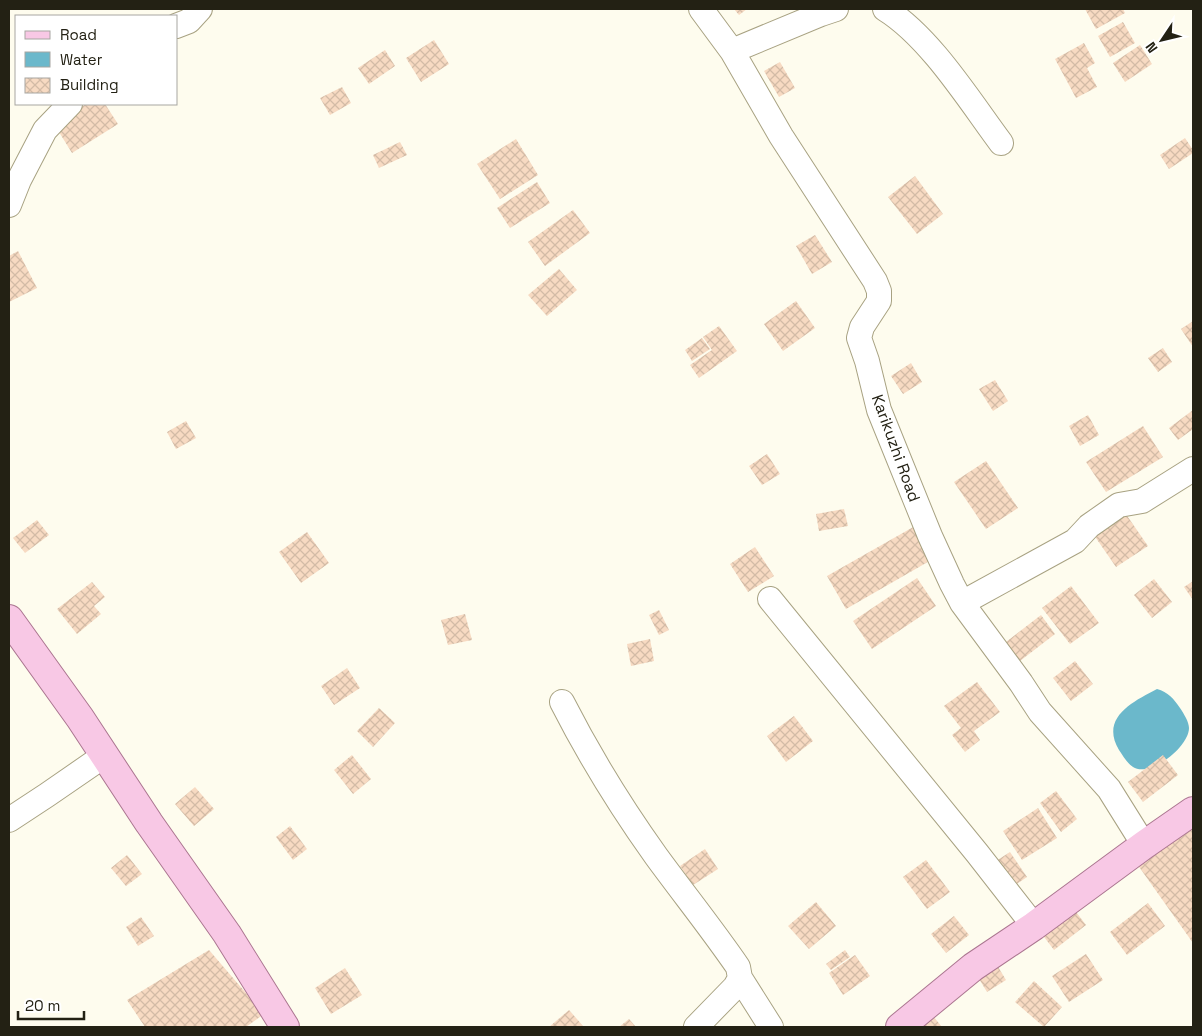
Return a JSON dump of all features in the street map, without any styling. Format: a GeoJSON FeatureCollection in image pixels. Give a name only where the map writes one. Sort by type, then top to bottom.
{"type":"FeatureCollection","features":[{"type":"Feature","properties":{"kind":"main road"},"geometry":{"type":"LineString","coordinates":[[9,619],[105,755],[149,823],[227,934],[285,1027]]}},
{"type":"Feature","properties":{"kind":"main road"},"geometry":{"type":"LineString","coordinates":[[900,1027],[973,967],[1034,926],[1193,811]]}},
{"type":"Feature","properties":{"kind":"street"},"geometry":{"type":"LineString","coordinates":[[178,25],[189,21],[200,9]]}},
{"type":"Feature","properties":{"kind":"street","name":"Karikuzhi Road"},"geometry":{"type":"LineString","coordinates":[[701,9],[732,51],[751,87],[781,136],[867,268],[879,291],[879,301],[862,328],[859,338],[867,361],[879,410],[930,536],[962,603],[1021,682],[1040,712],[1109,789],[1144,845]]}},
{"type":"Feature","properties":{"kind":"street"},"geometry":{"type":"LineString","coordinates":[[732,51],[836,9]]}},
{"type":"Feature","properties":{"kind":"street"},"geometry":{"type":"LineString","coordinates":[[885,9],[904,21],[948,71],[1001,143]]}},
{"type":"Feature","properties":{"kind":"street"},"geometry":{"type":"LineString","coordinates":[[9,204],[45,130],[69,105]]}},
{"type":"Feature","properties":{"kind":"street"},"geometry":{"type":"LineString","coordinates":[[962,603],[1075,541],[1089,526],[1118,505],[1142,501],[1193,469]]}},
{"type":"Feature","properties":{"kind":"street"},"geometry":{"type":"LineString","coordinates":[[770,599],[977,853],[1034,926]]}},
{"type":"Feature","properties":{"kind":"street"},"geometry":{"type":"LineString","coordinates":[[562,702],[579,736],[605,779],[655,854],[738,967],[740,978],[771,1027]]}},
{"type":"Feature","properties":{"kind":"street"},"geometry":{"type":"LineString","coordinates":[[9,820],[105,755]]}},
{"type":"Feature","properties":{"kind":"street"},"geometry":{"type":"LineString","coordinates":[[696,1027],[735,987],[740,978]]}},
{"type":"Feature","properties":{"kind":"water"},"geometry":{"type":"Polygon","coordinates":[[[1157,689],[1168,694],[1182,710],[1189,728],[1183,744],[1176,752],[1158,765],[1140,769],[1133,767],[1122,755],[1114,739],[1113,729],[1116,720],[1122,712],[1157,689]]]}},
{"type":"Feature","properties":{"kind":"building"},"geometry":{"type":"Polygon","coordinates":[[[734,9],[747,9],[739,15],[734,9]]]}},
{"type":"Feature","properties":{"kind":"building"},"geometry":{"type":"Polygon","coordinates":[[[1085,9],[1123,9],[1125,13],[1096,29],[1085,9]]]}},
{"type":"Feature","properties":{"kind":"building"},"geometry":{"type":"Polygon","coordinates":[[[1123,22],[1135,43],[1110,57],[1098,36],[1123,22]]]}},
{"type":"Feature","properties":{"kind":"building"},"geometry":{"type":"Polygon","coordinates":[[[434,40],[449,64],[421,82],[406,58],[434,40]]]}},
{"type":"Feature","properties":{"kind":"building"},"geometry":{"type":"Polygon","coordinates":[[[1084,43],[1095,63],[1087,68],[1097,87],[1076,98],[1055,59],[1084,43]]]}},
{"type":"Feature","properties":{"kind":"building"},"geometry":{"type":"Polygon","coordinates":[[[1140,45],[1152,64],[1125,82],[1113,63],[1140,45]]]}},
{"type":"Feature","properties":{"kind":"building"},"geometry":{"type":"Polygon","coordinates":[[[385,50],[395,66],[369,84],[358,68],[385,50]]]}},
{"type":"Feature","properties":{"kind":"building"},"geometry":{"type":"Polygon","coordinates":[[[780,62],[795,88],[779,97],[764,71],[780,62]]]}},
{"type":"Feature","properties":{"kind":"building"},"geometry":{"type":"Polygon","coordinates":[[[342,87],[351,103],[330,115],[320,98],[342,87]]]}},
{"type":"Feature","properties":{"kind":"building"},"geometry":{"type":"Polygon","coordinates":[[[84,105],[106,105],[118,124],[72,153],[54,124],[84,105]]]}},
{"type":"Feature","properties":{"kind":"building"},"geometry":{"type":"Polygon","coordinates":[[[1185,138],[1193,153],[1169,169],[1160,155],[1185,138]]]}},
{"type":"Feature","properties":{"kind":"building"},"geometry":{"type":"Polygon","coordinates":[[[516,139],[538,175],[500,199],[477,164],[516,139]]]}},
{"type":"Feature","properties":{"kind":"building"},"geometry":{"type":"Polygon","coordinates":[[[400,142],[407,155],[379,168],[373,155],[400,142]]]}},
{"type":"Feature","properties":{"kind":"building"},"geometry":{"type":"Polygon","coordinates":[[[915,176],[943,214],[917,234],[888,197],[915,176]]]}},
{"type":"Feature","properties":{"kind":"building"},"geometry":{"type":"Polygon","coordinates":[[[537,182],[550,203],[510,228],[497,208],[537,182]]]}},
{"type":"Feature","properties":{"kind":"building"},"geometry":{"type":"Polygon","coordinates":[[[573,210],[590,233],[545,266],[528,242],[573,210]]]}},
{"type":"Feature","properties":{"kind":"building"},"geometry":{"type":"Polygon","coordinates":[[[815,235],[832,262],[812,274],[796,246],[815,235]]]}},
{"type":"Feature","properties":{"kind":"building"},"geometry":{"type":"Polygon","coordinates":[[[18,251],[37,288],[9,302],[9,256],[18,251]]]}},
{"type":"Feature","properties":{"kind":"building"},"geometry":{"type":"Polygon","coordinates":[[[559,269],[577,290],[547,316],[528,295],[559,269]]]}},
{"type":"Feature","properties":{"kind":"building"},"geometry":{"type":"Polygon","coordinates":[[[796,301],[815,328],[783,351],[764,324],[796,301]]]}},
{"type":"Feature","properties":{"kind":"building"},"geometry":{"type":"Polygon","coordinates":[[[1193,321],[1193,347],[1181,329],[1193,321]]]}},
{"type":"Feature","properties":{"kind":"building"},"geometry":{"type":"Polygon","coordinates":[[[719,326],[737,351],[699,378],[690,365],[712,350],[703,337],[719,326]]]}},
{"type":"Feature","properties":{"kind":"building"},"geometry":{"type":"Polygon","coordinates":[[[702,338],[710,349],[692,361],[685,350],[702,338]]]}},
{"type":"Feature","properties":{"kind":"building"},"geometry":{"type":"Polygon","coordinates":[[[1163,348],[1172,362],[1158,372],[1148,358],[1163,348]]]}},
{"type":"Feature","properties":{"kind":"building"},"geometry":{"type":"Polygon","coordinates":[[[911,363],[922,382],[903,394],[891,376],[911,363]]]}},
{"type":"Feature","properties":{"kind":"building"},"geometry":{"type":"Polygon","coordinates":[[[995,380],[1008,401],[993,411],[979,389],[995,380]]]}},
{"type":"Feature","properties":{"kind":"building"},"geometry":{"type":"Polygon","coordinates":[[[1193,410],[1193,429],[1178,440],[1169,428],[1193,410]]]}},
{"type":"Feature","properties":{"kind":"building"},"geometry":{"type":"Polygon","coordinates":[[[1088,415],[1099,435],[1080,446],[1069,426],[1088,415]]]}},
{"type":"Feature","properties":{"kind":"building"},"geometry":{"type":"Polygon","coordinates":[[[186,421],[196,438],[176,449],[167,432],[186,421]]]}},
{"type":"Feature","properties":{"kind":"building"},"geometry":{"type":"Polygon","coordinates":[[[1143,426],[1163,457],[1106,492],[1086,462],[1143,426]]]}},
{"type":"Feature","properties":{"kind":"building"},"geometry":{"type":"Polygon","coordinates":[[[767,454],[780,474],[762,485],[749,466],[767,454]]]}},
{"type":"Feature","properties":{"kind":"building"},"geometry":{"type":"Polygon","coordinates":[[[986,461],[1018,508],[986,529],[954,482],[986,461]]]}},
{"type":"Feature","properties":{"kind":"building"},"geometry":{"type":"Polygon","coordinates":[[[1121,507],[1148,546],[1116,567],[1089,528],[1121,507]]]}},
{"type":"Feature","properties":{"kind":"building"},"geometry":{"type":"Polygon","coordinates":[[[844,509],[848,526],[819,531],[816,514],[844,509]]]}},
{"type":"Feature","properties":{"kind":"building"},"geometry":{"type":"Polygon","coordinates":[[[37,520],[49,535],[25,553],[13,538],[37,520]]]}},
{"type":"Feature","properties":{"kind":"building"},"geometry":{"type":"Polygon","coordinates":[[[915,526],[933,559],[846,609],[827,576],[915,526]]]}},
{"type":"Feature","properties":{"kind":"building"},"geometry":{"type":"Polygon","coordinates":[[[307,532],[329,563],[301,583],[279,552],[307,532]]]}},
{"type":"Feature","properties":{"kind":"building"},"geometry":{"type":"Polygon","coordinates":[[[755,547],[774,576],[748,592],[730,564],[755,547]]]}},
{"type":"Feature","properties":{"kind":"building"},"geometry":{"type":"Polygon","coordinates":[[[917,578],[936,606],[872,649],[853,621],[917,578]]]}},
{"type":"Feature","properties":{"kind":"building"},"geometry":{"type":"Polygon","coordinates":[[[1154,579],[1172,602],[1152,618],[1134,595],[1154,579]]]}},
{"type":"Feature","properties":{"kind":"building"},"geometry":{"type":"Polygon","coordinates":[[[1193,581],[1193,600],[1184,587],[1193,581]]]}},
{"type":"Feature","properties":{"kind":"building"},"geometry":{"type":"Polygon","coordinates":[[[92,582],[105,597],[94,606],[101,614],[77,634],[57,609],[92,582]]]}},
{"type":"Feature","properties":{"kind":"building"},"geometry":{"type":"Polygon","coordinates":[[[1071,586],[1099,623],[1070,644],[1042,608],[1071,586]]]}},
{"type":"Feature","properties":{"kind":"building"},"geometry":{"type":"Polygon","coordinates":[[[659,610],[669,630],[659,635],[649,615],[659,610]]]}},
{"type":"Feature","properties":{"kind":"building"},"geometry":{"type":"Polygon","coordinates":[[[465,614],[472,640],[448,645],[441,620],[465,614]]]}},
{"type":"Feature","properties":{"kind":"building"},"geometry":{"type":"Polygon","coordinates":[[[1041,615],[1055,634],[1020,661],[1006,642],[1041,615]]]}},
{"type":"Feature","properties":{"kind":"building"},"geometry":{"type":"Polygon","coordinates":[[[650,639],[654,661],[631,666],[627,644],[650,639]]]}},
{"type":"Feature","properties":{"kind":"building"},"geometry":{"type":"Polygon","coordinates":[[[1075,661],[1093,684],[1071,701],[1053,678],[1075,661]]]}},
{"type":"Feature","properties":{"kind":"building"},"geometry":{"type":"Polygon","coordinates":[[[347,668],[360,688],[334,705],[321,686],[347,668]]]}},
{"type":"Feature","properties":{"kind":"building"},"geometry":{"type":"Polygon","coordinates":[[[977,682],[1000,712],[974,731],[980,740],[965,752],[952,735],[961,728],[944,706],[977,682]]]}},
{"type":"Feature","properties":{"kind":"building"},"geometry":{"type":"Polygon","coordinates":[[[379,708],[395,723],[373,747],[357,731],[379,708]]]}},
{"type":"Feature","properties":{"kind":"building"},"geometry":{"type":"Polygon","coordinates":[[[794,716],[813,741],[786,762],[767,736],[794,716]]]}},
{"type":"Feature","properties":{"kind":"building"},"geometry":{"type":"Polygon","coordinates":[[[352,755],[371,779],[353,794],[334,770],[352,755]]]}},
{"type":"Feature","properties":{"kind":"building"},"geometry":{"type":"Polygon","coordinates":[[[1163,755],[1178,775],[1143,802],[1128,782],[1163,755]]]}},
{"type":"Feature","properties":{"kind":"building"},"geometry":{"type":"Polygon","coordinates":[[[195,787],[214,809],[194,826],[175,804],[195,787]]]}},
{"type":"Feature","properties":{"kind":"building"},"geometry":{"type":"Polygon","coordinates":[[[1056,791],[1077,819],[1061,832],[1040,803],[1056,791]]]}},
{"type":"Feature","properties":{"kind":"building"},"geometry":{"type":"Polygon","coordinates":[[[1038,808],[1057,838],[1022,860],[1003,831],[1038,808]]]}},
{"type":"Feature","properties":{"kind":"building"},"geometry":{"type":"Polygon","coordinates":[[[1193,824],[1193,943],[1137,864],[1193,824]]]}},
{"type":"Feature","properties":{"kind":"building"},"geometry":{"type":"Polygon","coordinates":[[[290,826],[307,849],[293,860],[276,837],[290,826]]]}},
{"type":"Feature","properties":{"kind":"building"},"geometry":{"type":"Polygon","coordinates":[[[705,849],[718,869],[693,885],[680,866],[705,849]]]}},
{"type":"Feature","properties":{"kind":"building"},"geometry":{"type":"Polygon","coordinates":[[[1010,852],[1027,877],[1011,888],[993,863],[1010,852]]]}},
{"type":"Feature","properties":{"kind":"building"},"geometry":{"type":"Polygon","coordinates":[[[127,855],[142,874],[126,886],[111,868],[127,855]]]}},
{"type":"Feature","properties":{"kind":"building"},"geometry":{"type":"Polygon","coordinates":[[[926,860],[950,892],[927,909],[903,877],[926,860]]]}},
{"type":"Feature","properties":{"kind":"building"},"geometry":{"type":"Polygon","coordinates":[[[816,902],[836,926],[809,949],[788,926],[816,902]]]}},
{"type":"Feature","properties":{"kind":"building"},"geometry":{"type":"Polygon","coordinates":[[[1148,903],[1165,926],[1127,955],[1110,932],[1148,903]]]}},
{"type":"Feature","properties":{"kind":"building"},"geometry":{"type":"Polygon","coordinates":[[[1073,908],[1086,925],[1054,950],[1041,933],[1073,908]]]}},
{"type":"Feature","properties":{"kind":"building"},"geometry":{"type":"Polygon","coordinates":[[[954,916],[969,935],[946,953],[931,934],[954,916]]]}},
{"type":"Feature","properties":{"kind":"building"},"geometry":{"type":"Polygon","coordinates":[[[141,917],[154,936],[138,946],[126,927],[141,917]]]}},
{"type":"Feature","properties":{"kind":"building"},"geometry":{"type":"Polygon","coordinates":[[[209,950],[264,1014],[246,1027],[145,1027],[127,1000],[209,950]]]}},
{"type":"Feature","properties":{"kind":"building"},"geometry":{"type":"Polygon","coordinates":[[[845,950],[850,957],[831,970],[826,964],[845,950]]]}},
{"type":"Feature","properties":{"kind":"building"},"geometry":{"type":"Polygon","coordinates":[[[1086,954],[1103,980],[1069,1002],[1052,976],[1086,954]]]}},
{"type":"Feature","properties":{"kind":"building"},"geometry":{"type":"Polygon","coordinates":[[[855,955],[870,976],[843,995],[829,973],[855,955]]]}},
{"type":"Feature","properties":{"kind":"building"},"geometry":{"type":"Polygon","coordinates":[[[992,957],[1006,980],[987,992],[973,969],[992,957]]]}},
{"type":"Feature","properties":{"kind":"building"},"geometry":{"type":"Polygon","coordinates":[[[345,968],[362,995],[331,1014],[315,988],[345,968]]]}},
{"type":"Feature","properties":{"kind":"building"},"geometry":{"type":"Polygon","coordinates":[[[1034,981],[1062,1007],[1044,1027],[1015,1002],[1034,981]]]}},
{"type":"Feature","properties":{"kind":"building"},"geometry":{"type":"Polygon","coordinates":[[[569,1010],[584,1027],[549,1027],[569,1010]]]}},
{"type":"Feature","properties":{"kind":"building"},"geometry":{"type":"Polygon","coordinates":[[[933,1016],[942,1027],[918,1027],[933,1016]]]}},
{"type":"Feature","properties":{"kind":"building"},"geometry":{"type":"Polygon","coordinates":[[[629,1019],[636,1027],[619,1027],[629,1019]]]}}]}
